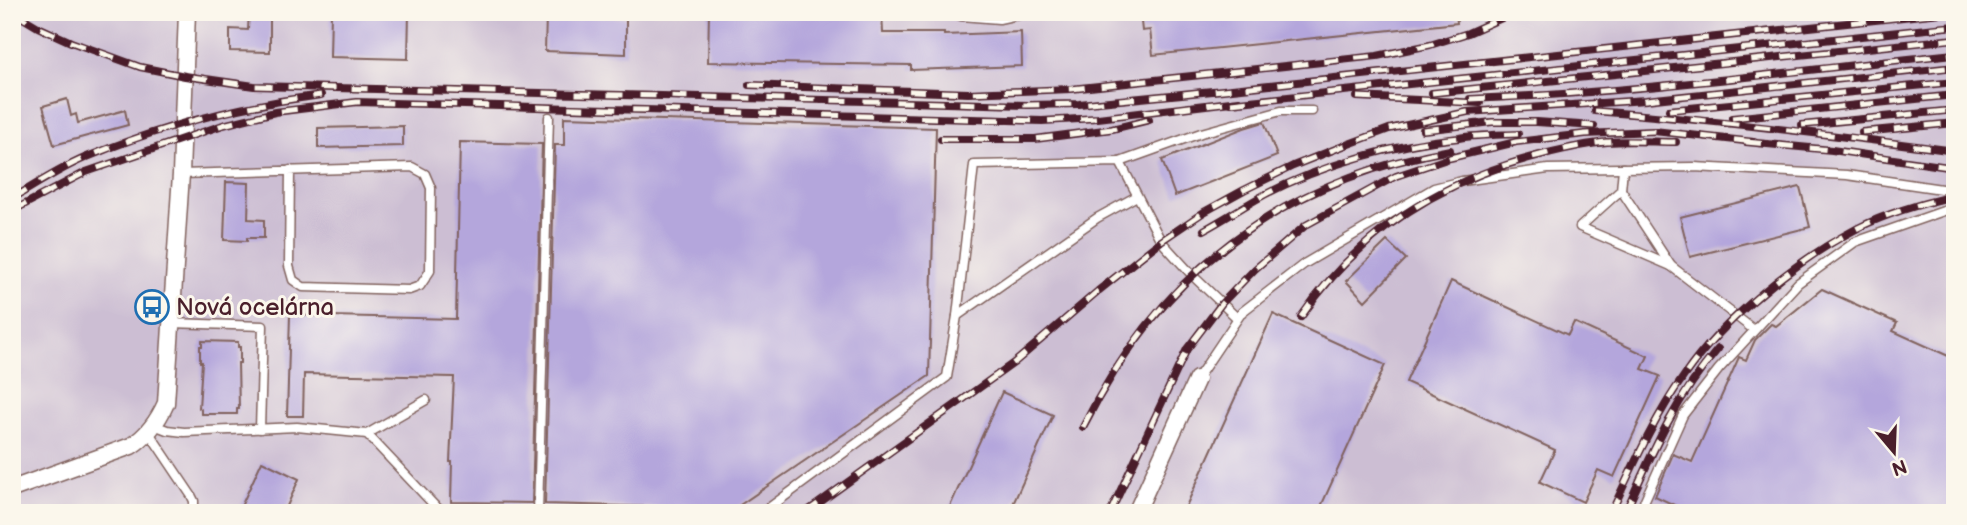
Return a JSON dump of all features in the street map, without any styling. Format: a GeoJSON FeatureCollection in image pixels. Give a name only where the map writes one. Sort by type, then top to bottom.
{"type":"FeatureCollection","features":[{"type":"Feature","properties":{"kind":"street"},"geometry":{"type":"LineString","coordinates":[[12,489],[122,450],[151,428],[166,403],[181,174],[187,12]]}},
{"type":"Feature","properties":{"kind":"street"},"geometry":{"type":"LineString","coordinates":[[1136,513],[1196,379]]}},
{"type":"Feature","properties":{"kind":"lane"},"geometry":{"type":"LineString","coordinates":[[957,12],[961,16],[999,19],[1032,12]]}},
{"type":"Feature","properties":{"kind":"lane"},"geometry":{"type":"LineString","coordinates":[[762,513],[947,377],[957,316],[974,165],[1120,162],[1201,133],[1281,111],[1312,111]]}},
{"type":"Feature","properties":{"kind":"lane"},"geometry":{"type":"LineString","coordinates":[[538,513],[549,117]]}},
{"type":"Feature","properties":{"kind":"lane"},"geometry":{"type":"LineString","coordinates":[[1120,162],[1161,241],[1237,318]]}},
{"type":"Feature","properties":{"kind":"lane"},"geometry":{"type":"LineString","coordinates":[[181,174],[290,170],[412,167],[425,174],[431,188],[430,271],[420,286],[408,289],[303,287],[293,280],[289,266],[290,170]]}},
{"type":"Feature","properties":{"kind":"lane"},"geometry":{"type":"LineString","coordinates":[[1196,379],[1242,312],[1304,264],[1434,188],[1462,181],[1548,169],[1695,167],[1847,175],[1955,191]]}},
{"type":"Feature","properties":{"kind":"lane"},"geometry":{"type":"LineString","coordinates":[[1623,168],[1621,190],[1671,267]]}},
{"type":"Feature","properties":{"kind":"lane"},"geometry":{"type":"LineString","coordinates":[[1621,190],[1580,227],[1671,267],[1754,330]]}},
{"type":"Feature","properties":{"kind":"lane"},"geometry":{"type":"LineString","coordinates":[[957,316],[1097,218],[1137,196]]}},
{"type":"Feature","properties":{"kind":"lane"},"geometry":{"type":"LineString","coordinates":[[1639,513],[1683,415],[1719,369],[1798,283],[1855,242],[1955,207]]}},
{"type":"Feature","properties":{"kind":"lane"},"geometry":{"type":"LineString","coordinates":[[170,323],[263,326],[260,429]]}},
{"type":"Feature","properties":{"kind":"lane"},"geometry":{"type":"LineString","coordinates":[[151,428],[184,432],[297,426],[367,434],[426,400]]}},
{"type":"Feature","properties":{"kind":"lane"},"geometry":{"type":"LineString","coordinates":[[151,428],[191,495],[194,513]]}},
{"type":"Feature","properties":{"kind":"lane"},"geometry":{"type":"LineString","coordinates":[[367,434],[444,513]]}},
{"type":"Feature","properties":{"kind":"shaded area"},"geometry":{"type":"Polygon","coordinates":[[[12,12],[1955,12],[1955,513],[12,513],[12,12]]]}},
{"type":"Feature","properties":{"kind":"building"},"geometry":{"type":"Polygon","coordinates":[[[249,12],[270,12],[270,52],[230,51],[230,29],[248,30],[249,12]]]}},
{"type":"Feature","properties":{"kind":"building"},"geometry":{"type":"Polygon","coordinates":[[[331,12],[409,12],[408,59],[330,57],[331,12]]]}},
{"type":"Feature","properties":{"kind":"building"},"geometry":{"type":"Polygon","coordinates":[[[709,12],[882,12],[883,33],[944,35],[1021,32],[1022,66],[911,70],[911,65],[708,62],[709,12]]]}},
{"type":"Feature","properties":{"kind":"building"},"geometry":{"type":"Polygon","coordinates":[[[1140,12],[1456,12],[1457,23],[1153,55],[1150,30],[1142,31],[1140,12]]]}},
{"type":"Feature","properties":{"kind":"building"},"geometry":{"type":"Polygon","coordinates":[[[546,16],[626,18],[626,54],[545,51],[546,16]]]}},
{"type":"Feature","properties":{"kind":"building"},"geometry":{"type":"Polygon","coordinates":[[[67,99],[71,116],[76,114],[78,123],[125,110],[128,125],[54,145],[43,106],[67,99]]]}},
{"type":"Feature","properties":{"kind":"building"},"geometry":{"type":"Polygon","coordinates":[[[564,117],[936,128],[929,376],[734,509],[545,504],[555,145],[564,145],[564,117]]]}},
{"type":"Feature","properties":{"kind":"building"},"geometry":{"type":"Polygon","coordinates":[[[1264,122],[1277,156],[1175,196],[1162,160],[1264,122]]]}},
{"type":"Feature","properties":{"kind":"building"},"geometry":{"type":"Polygon","coordinates":[[[403,126],[403,146],[318,148],[318,128],[403,126]]]}},
{"type":"Feature","properties":{"kind":"building"},"geometry":{"type":"Polygon","coordinates":[[[460,142],[542,144],[532,503],[451,502],[454,377],[304,374],[303,416],[287,416],[290,315],[456,319],[460,142]]]}},
{"type":"Feature","properties":{"kind":"building"},"geometry":{"type":"Polygon","coordinates":[[[226,182],[249,183],[248,219],[264,220],[264,238],[247,238],[247,241],[224,240],[226,182]]]}},
{"type":"Feature","properties":{"kind":"building"},"geometry":{"type":"Polygon","coordinates":[[[1800,187],[1810,227],[1690,257],[1680,217],[1800,187]]]}},
{"type":"Feature","properties":{"kind":"building"},"geometry":{"type":"Polygon","coordinates":[[[1387,241],[1406,259],[1365,301],[1346,281],[1387,241]]]}},
{"type":"Feature","properties":{"kind":"building"},"geometry":{"type":"Polygon","coordinates":[[[1451,281],[1568,335],[1574,322],[1648,356],[1642,369],[1660,376],[1614,477],[1598,470],[1583,502],[1540,482],[1555,450],[1406,382],[1451,281]]]}},
{"type":"Feature","properties":{"kind":"building"},"geometry":{"type":"Polygon","coordinates":[[[1822,289],[1897,323],[1893,331],[1955,359],[1955,513],[1691,513],[1655,496],[1673,454],[1692,462],[1739,357],[1746,360],[1755,340],[1771,324],[1776,326],[1822,289]]]}},
{"type":"Feature","properties":{"kind":"building"},"geometry":{"type":"Polygon","coordinates":[[[1273,314],[1385,365],[1318,513],[1183,513],[1273,314]]]}},
{"type":"Feature","properties":{"kind":"building"},"geometry":{"type":"Polygon","coordinates":[[[202,341],[238,342],[240,363],[237,414],[201,414],[202,341]]]}},
{"type":"Feature","properties":{"kind":"building"},"geometry":{"type":"Polygon","coordinates":[[[1002,392],[1053,415],[1009,513],[947,513],[1002,392]]]}},
{"type":"Feature","properties":{"kind":"building"},"geometry":{"type":"Polygon","coordinates":[[[262,461],[299,479],[284,513],[238,513],[262,461]]]}},
{"type":"Feature","properties":{"kind":"railway"},"geometry":{"type":"LineString","coordinates":[[13,12],[71,42],[140,67],[254,86],[1028,105],[1079,104],[1223,90],[1950,12]]}},
{"type":"Feature","properties":{"kind":"railway"},"geometry":{"type":"LineString","coordinates":[[749,85],[968,93],[1071,89],[1377,56],[1430,45],[1468,33],[1515,12]]}},
{"type":"Feature","properties":{"kind":"railway"},"geometry":{"type":"LineString","coordinates":[[1231,103],[1955,26]]}},
{"type":"Feature","properties":{"kind":"railway"},"geometry":{"type":"LineString","coordinates":[[1432,93],[1955,39]]}},
{"type":"Feature","properties":{"kind":"railway"},"geometry":{"type":"LineString","coordinates":[[1470,99],[1652,87],[1955,54]]}},
{"type":"Feature","properties":{"kind":"railway"},"geometry":{"type":"LineString","coordinates":[[805,513],[1015,362],[1161,241],[1204,212],[1244,190],[1338,148],[1389,129],[1467,112],[1646,100],[1955,67]]}},
{"type":"Feature","properties":{"kind":"railway"},"geometry":{"type":"LineString","coordinates":[[1669,110],[1955,82]]}},
{"type":"Feature","properties":{"kind":"railway"},"geometry":{"type":"LineString","coordinates":[[12,199],[77,161],[173,126],[232,111],[321,95]]}},
{"type":"Feature","properties":{"kind":"railway"},"geometry":{"type":"LineString","coordinates":[[1732,118],[1955,95]]}},
{"type":"Feature","properties":{"kind":"railway"},"geometry":{"type":"LineString","coordinates":[[1357,97],[1480,103]]}},
{"type":"Feature","properties":{"kind":"railway"},"geometry":{"type":"LineString","coordinates":[[12,211],[86,172],[223,125],[275,112],[357,102],[1042,121],[1098,118],[1239,101]]}},
{"type":"Feature","properties":{"kind":"railway"},"geometry":{"type":"LineString","coordinates":[[1802,125],[1955,110]]}},
{"type":"Feature","properties":{"kind":"railway"},"geometry":{"type":"LineString","coordinates":[[1595,111],[1775,128],[1955,151]]}},
{"type":"Feature","properties":{"kind":"railway"},"geometry":{"type":"LineString","coordinates":[[941,139],[1035,139],[1112,129],[1149,120]]}},
{"type":"Feature","properties":{"kind":"railway"},"geometry":{"type":"LineString","coordinates":[[1423,130],[1492,122],[1594,126]]}},
{"type":"Feature","properties":{"kind":"railway"},"geometry":{"type":"LineString","coordinates":[[1862,132],[1955,123]]}},
{"type":"Feature","properties":{"kind":"railway"},"geometry":{"type":"LineString","coordinates":[[1110,513],[1187,349],[1222,303],[1255,269],[1306,225],[1396,176],[1450,158],[1516,142],[1585,134],[1654,131],[1754,142]]}},
{"type":"Feature","properties":{"kind":"railway"},"geometry":{"type":"LineString","coordinates":[[1204,230],[1264,195],[1334,165],[1409,145],[1473,136],[1518,134]]}},
{"type":"Feature","properties":{"kind":"railway"},"geometry":{"type":"LineString","coordinates":[[1301,317],[1324,286],[1377,234],[1438,194],[1472,178],[1507,165],[1583,145],[1616,141],[1676,142]]}},
{"type":"Feature","properties":{"kind":"railway"},"geometry":{"type":"LineString","coordinates":[[1746,142],[1832,150],[1955,168]]}},
{"type":"Feature","properties":{"kind":"railway"},"geometry":{"type":"LineString","coordinates":[[1083,427],[1114,372],[1149,323],[1188,279],[1232,242],[1279,210],[1331,185],[1388,164],[1450,150]]}},
{"type":"Feature","properties":{"kind":"railway"},"geometry":{"type":"LineString","coordinates":[[1611,513],[1644,443],[1673,392],[1700,355],[1740,313],[1786,274],[1858,228],[1905,209],[1955,196]]}},
{"type":"Feature","properties":{"kind":"railway"},"geometry":{"type":"LineString","coordinates":[[1625,513],[1676,407],[1718,349]]}},
{"type":"Feature","properties":{"kind":"place","name":"Nová ocelárna"},"geometry":{"type":"Point","coordinates":[152,307]}}]}
